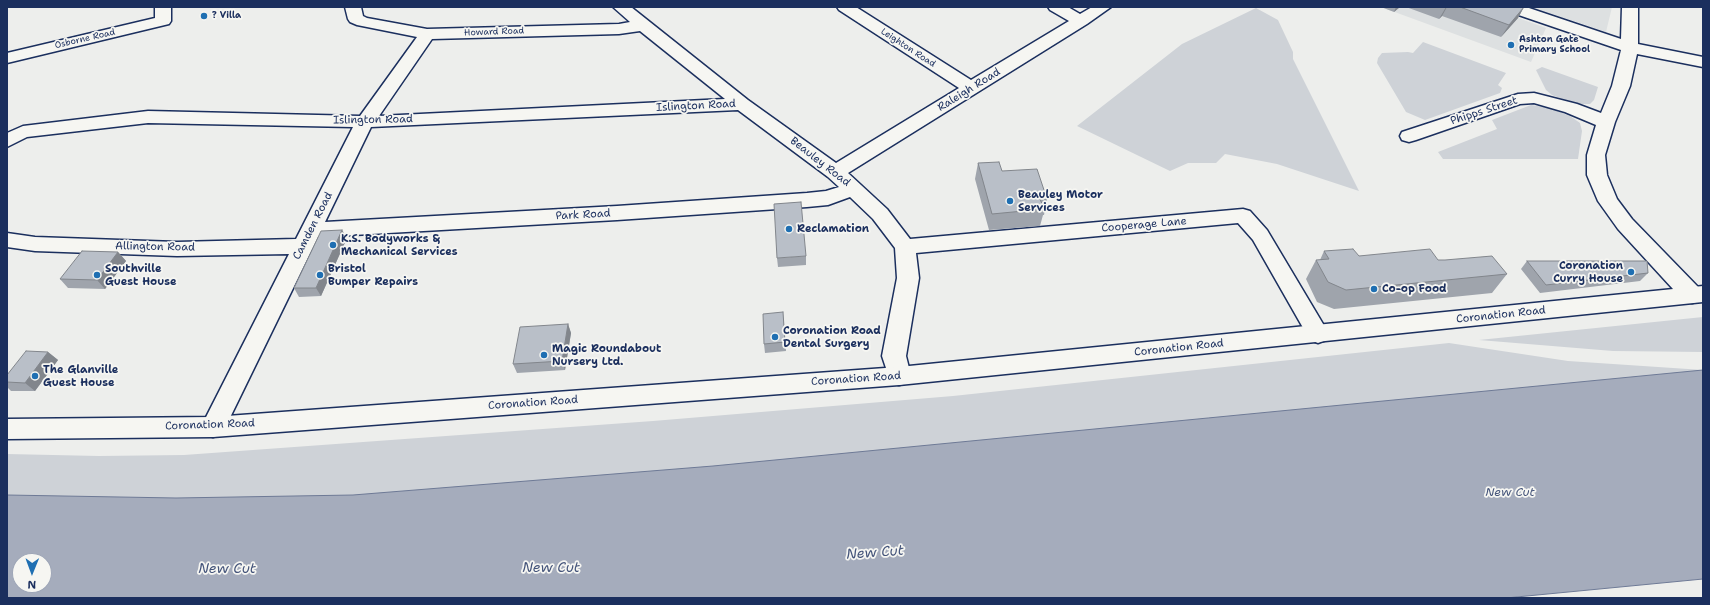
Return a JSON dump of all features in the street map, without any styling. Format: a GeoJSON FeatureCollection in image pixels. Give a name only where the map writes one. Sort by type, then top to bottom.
{"type":"FeatureCollection","features":[{"type":"Feature","properties":{"kind":"main road","name":"Howard Road"},"geometry":{"type":"LineString","coordinates":[[354,7],[356,19],[363,22],[427,34],[619,29],[645,25]]}},
{"type":"Feature","properties":{"kind":"main road","name":"Beauley Road"},"geometry":{"type":"LineString","coordinates":[[621,7],[742,104],[835,172],[880,214],[905,247]]}},
{"type":"Feature","properties":{"kind":"main road","name":"Leighton Road"},"geometry":{"type":"LineString","coordinates":[[845,7],[972,88]]}},
{"type":"Feature","properties":{"kind":"main road"},"geometry":{"type":"LineString","coordinates":[[1056,7],[1081,21]]}},
{"type":"Feature","properties":{"kind":"main road","name":"Raleigh Road"},"geometry":{"type":"LineString","coordinates":[[835,172],[1103,7]]}},
{"type":"Feature","properties":{"kind":"main road"},"geometry":{"type":"LineString","coordinates":[[1510,7],[1629,47],[1703,62]]}},
{"type":"Feature","properties":{"kind":"main road"},"geometry":{"type":"LineString","coordinates":[[1630,7],[1629,47],[1621,86],[1606,122],[1596,155],[1597,175],[1608,201],[1625,224],[1697,294]]}},
{"type":"Feature","properties":{"kind":"main road","name":"Osborne Road"},"geometry":{"type":"LineString","coordinates":[[7,58],[163,14]]}},
{"type":"Feature","properties":{"kind":"main road","name":"Camden Road"},"geometry":{"type":"LineString","coordinates":[[213,427],[365,122],[427,34]]}},
{"type":"Feature","properties":{"kind":"main road","name":"Phipps Street"},"geometry":{"type":"LineString","coordinates":[[1409,136],[1518,99],[1534,98],[1571,108],[1606,122]]}},
{"type":"Feature","properties":{"kind":"main road","name":"Islington Road"},"geometry":{"type":"LineString","coordinates":[[7,141],[23,132],[148,117],[252,118],[365,122],[742,104]]}},
{"type":"Feature","properties":{"kind":"main road","name":"Park Road"},"geometry":{"type":"LineString","coordinates":[[306,238],[617,213],[807,200],[828,198],[854,189]]}},
{"type":"Feature","properties":{"kind":"main road","name":"Cooperage Lane"},"geometry":{"type":"LineString","coordinates":[[905,247],[1243,216],[1260,235],[1318,334]]}},
{"type":"Feature","properties":{"kind":"main road","name":"Allington Road"},"geometry":{"type":"LineString","coordinates":[[7,240],[35,244],[177,249],[306,238]]}},
{"type":"Feature","properties":{"kind":"main road"},"geometry":{"type":"LineString","coordinates":[[899,376],[894,356],[908,278],[905,247]]}},
{"type":"Feature","properties":{"kind":"main road","name":"Coronation Road"},"geometry":{"type":"LineString","coordinates":[[7,429],[213,427],[899,376],[1697,294]]}},
{"type":"Feature","properties":{"kind":"shaded area","name":"Ashton Gate Primary School"},"geometry":{"type":"Polygon","coordinates":[[[1381,7],[1488,7],[1546,28],[1531,62],[1381,7]]]}},
{"type":"Feature","properties":{"kind":"shaded area","name":"Ashton Gate Primary School"},"geometry":{"type":"Polygon","coordinates":[[[1531,7],[1612,7],[1606,32],[1531,7]]]}},
{"type":"Feature","properties":{"kind":"shaded area"},"geometry":{"type":"Polygon","coordinates":[[[1256,8],[1278,20],[1293,52],[1293,59],[1359,191],[1277,164],[1225,154],[1216,163],[1188,163],[1170,171],[1077,126],[1182,44],[1256,8]]]}},
{"type":"Feature","properties":{"kind":"shaded area"},"geometry":{"type":"Polygon","coordinates":[[[1423,42],[1506,73],[1498,85],[1502,88],[1500,93],[1425,120],[1406,112],[1377,63],[1378,58],[1382,53],[1413,53],[1423,42]]]}},
{"type":"Feature","properties":{"kind":"shaded area"},"geometry":{"type":"Polygon","coordinates":[[[1542,67],[1598,87],[1594,100],[1590,104],[1575,104],[1552,95],[1546,90],[1536,70],[1542,67]]]}},
{"type":"Feature","properties":{"kind":"shaded area"},"geometry":{"type":"Polygon","coordinates":[[[1531,105],[1550,108],[1570,116],[1580,123],[1582,131],[1578,159],[1443,159],[1438,152],[1497,129],[1492,120],[1531,105]]]}},
{"type":"Feature","properties":{"kind":"shaded area"},"geometry":{"type":"Polygon","coordinates":[[[1703,317],[1703,352],[1613,351],[1479,340],[1703,317]]]}},
{"type":"Feature","properties":{"kind":"shaded area"},"geometry":{"type":"Polygon","coordinates":[[[1449,343],[1568,361],[1703,370],[1703,436],[7,512],[7,454],[99,456],[184,455],[653,421],[953,396],[1449,343]]]}},
{"type":"Feature","properties":{"kind":"water","name":"New Cut"},"geometry":{"type":"Polygon","coordinates":[[[1703,370],[1703,579],[1506,598],[7,598],[7,495],[176,498],[353,495],[713,466],[1703,370]]]}},
{"type":"Feature","properties":{"kind":"building"},"geometry":{"type":"Polygon","coordinates":[[[1460,7],[1524,7],[1509,25],[1460,7]]]}},
{"type":"Feature","properties":{"kind":"building"},"geometry":{"type":"Polygon","coordinates":[[[999,162],[1002,171],[1037,169],[1047,199],[1040,199],[1044,209],[992,214],[978,163],[999,162]]]}},
{"type":"Feature","properties":{"kind":"building","name":"Reclamation"},"geometry":{"type":"Polygon","coordinates":[[[801,202],[806,256],[777,258],[774,204],[801,202]]]}},
{"type":"Feature","properties":{"kind":"building"},"geometry":{"type":"Polygon","coordinates":[[[342,230],[316,288],[294,288],[321,231],[342,230]]]}},
{"type":"Feature","properties":{"kind":"building"},"geometry":{"type":"Polygon","coordinates":[[[1353,249],[1359,256],[1430,249],[1438,260],[1492,256],[1507,274],[1346,290],[1328,282],[1316,260],[1329,259],[1324,251],[1353,249]]]}},
{"type":"Feature","properties":{"kind":"building"},"geometry":{"type":"Polygon","coordinates":[[[82,251],[118,252],[97,280],[60,279],[82,251]]]}},
{"type":"Feature","properties":{"kind":"building"},"geometry":{"type":"Polygon","coordinates":[[[1527,261],[1647,261],[1648,273],[1546,285],[1527,261]]]}},
{"type":"Feature","properties":{"kind":"building","name":"Coronation Road Dental Surgery"},"geometry":{"type":"Polygon","coordinates":[[[783,312],[785,342],[764,344],[763,314],[783,312]]]}},
{"type":"Feature","properties":{"kind":"building","name":"Magic Roundabout Nursery Ltd."},"geometry":{"type":"Polygon","coordinates":[[[568,324],[562,361],[513,364],[520,327],[568,324]]]}},
{"type":"Feature","properties":{"kind":"building"},"geometry":{"type":"Polygon","coordinates":[[[26,351],[48,352],[25,383],[7,382],[7,375],[26,351]]]}},
{"type":"Feature","properties":{"kind":"place","name":"? Villa"},"geometry":{"type":"Point","coordinates":[204,16]}},
{"type":"Feature","properties":{"kind":"place","name":"Ashton Gate Primary School"},"geometry":{"type":"Point","coordinates":[1511,45]}},
{"type":"Feature","properties":{"kind":"place","name":"Beauley Motor Services"},"geometry":{"type":"Point","coordinates":[1010,201]}},
{"type":"Feature","properties":{"kind":"place","name":"Reclamation"},"geometry":{"type":"Point","coordinates":[789,229]}},
{"type":"Feature","properties":{"kind":"place","name":"K.S. Bodyworks & Mechanical Services"},"geometry":{"type":"Point","coordinates":[333,245]}},
{"type":"Feature","properties":{"kind":"place","name":"Coronation Curry House"},"geometry":{"type":"Point","coordinates":[1631,272]}},
{"type":"Feature","properties":{"kind":"place","name":"Southville Guest House"},"geometry":{"type":"Point","coordinates":[97,275]}},
{"type":"Feature","properties":{"kind":"place","name":"Bristol Bumper Repairs"},"geometry":{"type":"Point","coordinates":[320,275]}},
{"type":"Feature","properties":{"kind":"place","name":"Co-op Food"},"geometry":{"type":"Point","coordinates":[1374,289]}},
{"type":"Feature","properties":{"kind":"place","name":"Coronation Road Dental Surgery"},"geometry":{"type":"Point","coordinates":[775,337]}},
{"type":"Feature","properties":{"kind":"place","name":"Magic Roundabout Nursery Ltd."},"geometry":{"type":"Point","coordinates":[544,355]}},
{"type":"Feature","properties":{"kind":"place","name":"The Glanville Guest House"},"geometry":{"type":"Point","coordinates":[35,376]}}]}
